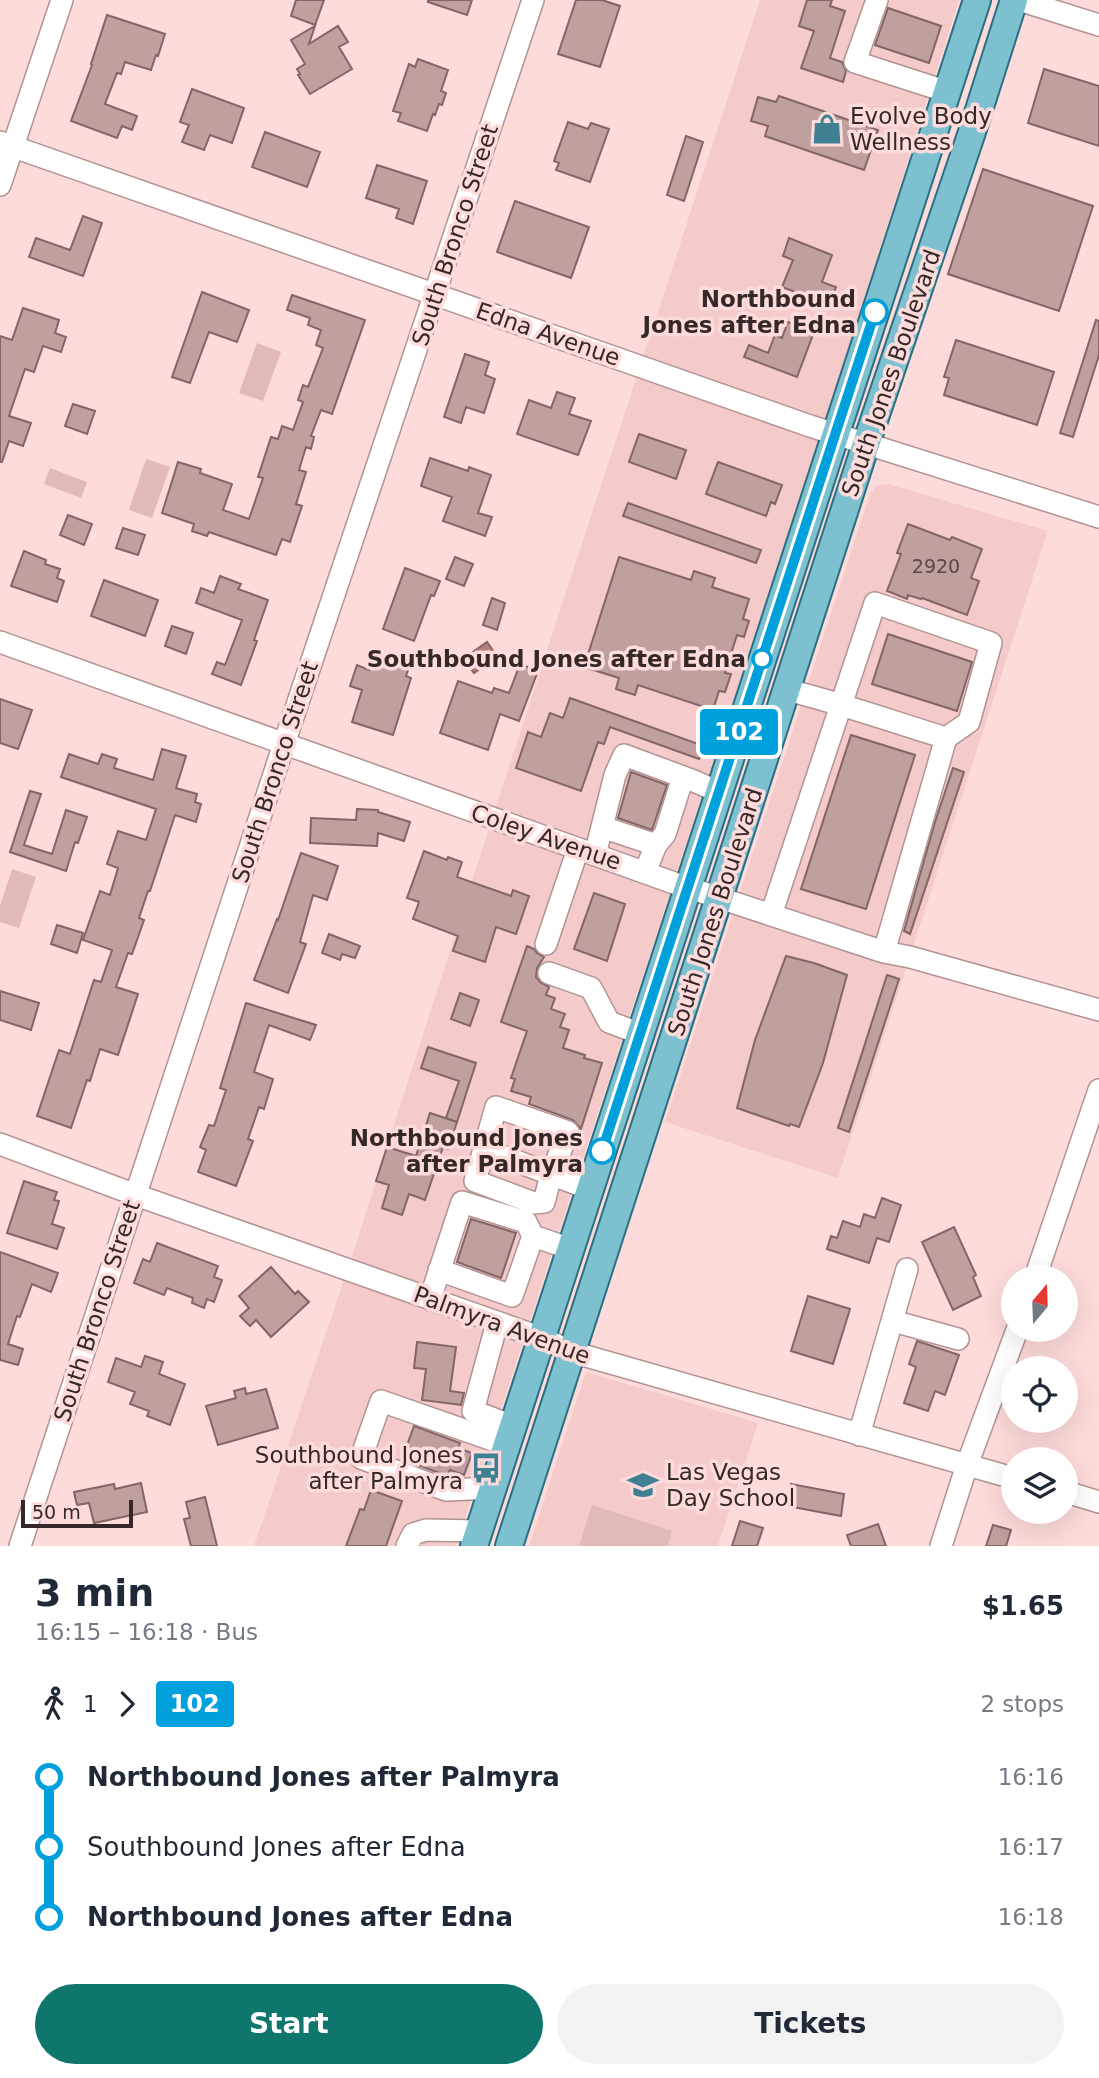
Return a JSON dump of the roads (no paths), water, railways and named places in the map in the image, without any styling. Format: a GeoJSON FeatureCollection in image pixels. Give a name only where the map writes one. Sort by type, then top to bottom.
{"type":"FeatureCollection","features":[{"type":"Feature","properties":{"kind":"main road","name":"South Jones Boulevard"},"geometry":{"type":"LineString","coordinates":[[476,1538],[977,0]]}},
{"type":"Feature","properties":{"kind":"main road","name":"South Jones Boulevard"},"geometry":{"type":"LineString","coordinates":[[509,1546],[866,444],[1016,0]]}},
{"type":"Feature","properties":{"kind":"street"},"geometry":{"type":"LineString","coordinates":[[0,185],[6,144],[62,0]]}},
{"type":"Feature","properties":{"kind":"street","name":"South Bronco Street"},"geometry":{"type":"LineString","coordinates":[[20,1546],[533,0]]}},
{"type":"Feature","properties":{"kind":"street"},"geometry":{"type":"LineString","coordinates":[[877,0],[855,62],[948,92]]}},
{"type":"Feature","properties":{"kind":"street"},"geometry":{"type":"LineString","coordinates":[[1016,0],[1099,25]]}},
{"type":"Feature","properties":{"kind":"street","name":"Edna Avenue"},"geometry":{"type":"LineString","coordinates":[[6,144],[836,434],[1099,517]]}},
{"type":"Feature","properties":{"kind":"street"},"geometry":{"type":"LineString","coordinates":[[771,915],[875,603],[991,643],[969,722],[946,738],[884,952]]}},
{"type":"Feature","properties":{"kind":"street","name":"Coley Avenue"},"geometry":{"type":"LineString","coordinates":[[0,642],[688,888],[884,952],[1099,1010]]}},
{"type":"Feature","properties":{"kind":"street"},"geometry":{"type":"LineString","coordinates":[[787,690],[946,738]]}},
{"type":"Feature","properties":{"kind":"street"},"geometry":{"type":"LineString","coordinates":[[547,944],[586,852],[602,827],[615,775],[624,755],[719,792]]}},
{"type":"Feature","properties":{"kind":"street"},"geometry":{"type":"LineString","coordinates":[[645,872],[656,845],[665,834],[683,777]]}},
{"type":"Feature","properties":{"kind":"street"},"geometry":{"type":"LineString","coordinates":[[602,827],[656,845]]}},
{"type":"Feature","properties":{"kind":"street"},"geometry":{"type":"LineString","coordinates":[[549,973],[591,988],[609,1022],[641,1034]]}},
{"type":"Feature","properties":{"kind":"street"},"geometry":{"type":"LineString","coordinates":[[1039,1265],[1099,1090]]}},
{"type":"Feature","properties":{"kind":"street"},"geometry":{"type":"LineString","coordinates":[[496,1107],[568,1132],[551,1175],[544,1202],[534,1203],[475,1181],[484,1149],[496,1107]]}},
{"type":"Feature","properties":{"kind":"street","name":"Palmyra Avenue"},"geometry":{"type":"LineString","coordinates":[[0,1144],[136,1195],[542,1338],[572,1352],[1001,1475]]}},
{"type":"Feature","properties":{"kind":"street"},"geometry":{"type":"LineString","coordinates":[[484,1149],[590,1189]]}},
{"type":"Feature","properties":{"kind":"street"},"geometry":{"type":"LineString","coordinates":[[430,1299],[439,1270],[462,1202],[526,1222],[533,1236],[512,1296],[439,1270]]}},
{"type":"Feature","properties":{"kind":"street"},"geometry":{"type":"LineString","coordinates":[[533,1236],[571,1248]]}},
{"type":"Feature","properties":{"kind":"street"},"geometry":{"type":"LineString","coordinates":[[859,1435],[907,1269]]}},
{"type":"Feature","properties":{"kind":"street"},"geometry":{"type":"LineString","coordinates":[[893,1321],[958,1339]]}},
{"type":"Feature","properties":{"kind":"street"},"geometry":{"type":"LineString","coordinates":[[497,1323],[472,1411],[510,1435]]}},
{"type":"Feature","properties":{"kind":"street"},"geometry":{"type":"LineString","coordinates":[[941,1546],[967,1465],[1013,1342]]}},
{"type":"Feature","properties":{"kind":"street"},"geometry":{"type":"LineString","coordinates":[[493,1488],[446,1490],[361,1458],[381,1401],[510,1435]]}},
{"type":"Feature","properties":{"kind":"street"},"geometry":{"type":"LineString","coordinates":[[1078,1496],[1099,1502]]}},
{"type":"Feature","properties":{"kind":"street"},"geometry":{"type":"LineString","coordinates":[[407,1546],[413,1534],[426,1530],[476,1538]]}},
{"type":"Feature","properties":{"kind":"place","name":"Evolve Body Wellness"},"geometry":{"type":"Point","coordinates":[827,129]}},
{"type":"Feature","properties":{"kind":"place","name":"Northbound Jones after Edna"},"geometry":{"type":"Point","coordinates":[875,312]}},
{"type":"Feature","properties":{"kind":"place","name":"Southbound Jones after Edna"},"geometry":{"type":"Point","coordinates":[762,659]}},
{"type":"Feature","properties":{"kind":"place","name":"Northbound Jones after Palmyra"},"geometry":{"type":"Point","coordinates":[602,1151]}},
{"type":"Feature","properties":{"kind":"place","name":"Southbound Jones after Palmyra"},"geometry":{"type":"Point","coordinates":[486,1468]}},
{"type":"Feature","properties":{"kind":"place","name":"Las Vegas Day School"},"geometry":{"type":"Point","coordinates":[643,1485]}}]}
